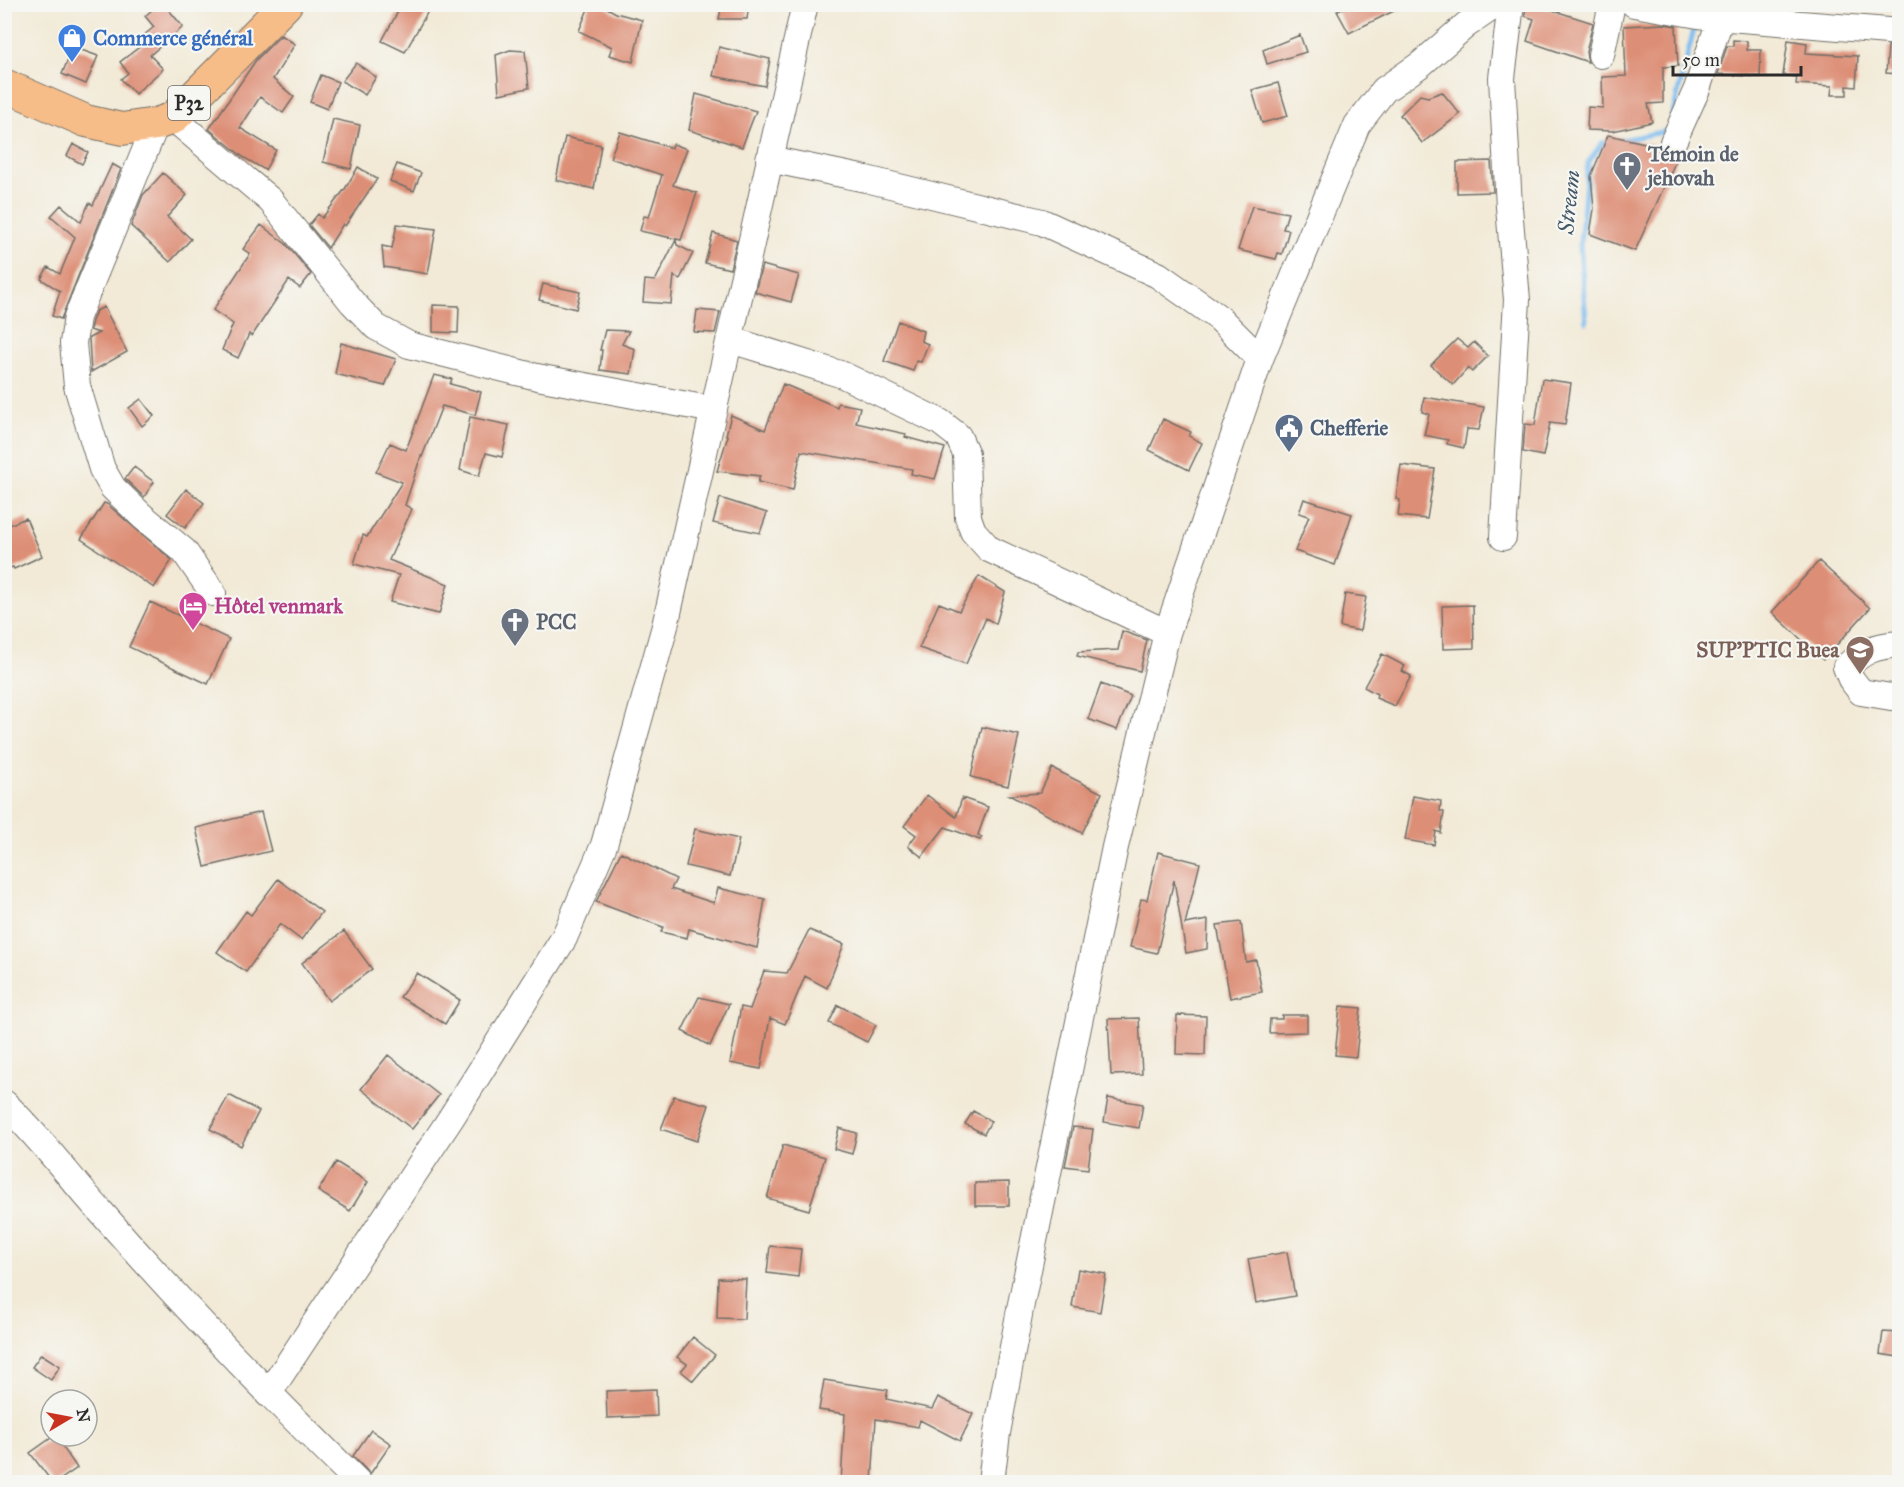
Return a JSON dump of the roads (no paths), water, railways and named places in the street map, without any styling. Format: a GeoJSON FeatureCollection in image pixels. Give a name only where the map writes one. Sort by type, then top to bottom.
{"type":"FeatureCollection","features":[{"type":"Feature","properties":{"kind":"main road","name":"P32"},"geometry":{"type":"LineString","coordinates":[[5,85],[86,121],[122,129],[164,121],[286,4]]}},
{"type":"Feature","properties":{"kind":"street"},"geometry":{"type":"LineString","coordinates":[[268,1394],[451,1118],[564,938],[608,833],[665,626],[805,4]]}},
{"type":"Feature","properties":{"kind":"street"},"geometry":{"type":"LineString","coordinates":[[992,1482],[997,1433],[1021,1304],[1113,859],[1167,633],[1260,359],[1357,125],[1384,90],[1421,64],[1466,25],[1497,4]]}},
{"type":"Feature","properties":{"kind":"street"},"geometry":{"type":"LineString","coordinates":[[1503,537],[1517,300],[1502,78],[1511,4]]}},
{"type":"Feature","properties":{"kind":"street"},"geometry":{"type":"LineString","coordinates":[[1601,55],[1611,4]]}},
{"type":"Feature","properties":{"kind":"street"},"geometry":{"type":"LineString","coordinates":[[1634,4],[1667,11],[1721,17],[1899,32]]}},
{"type":"Feature","properties":{"kind":"street"},"geometry":{"type":"LineString","coordinates":[[1673,142],[1697,88],[1721,17]]}},
{"type":"Feature","properties":{"kind":"street"},"geometry":{"type":"LineString","coordinates":[[213,593],[184,551],[112,488],[102,469],[77,386],[73,344],[77,317],[164,121],[271,201],[352,302],[376,327],[409,345],[537,377],[714,410]]}},
{"type":"Feature","properties":{"kind":"street"},"geometry":{"type":"LineString","coordinates":[[769,159],[866,178],[1042,222],[1158,275],[1219,318],[1260,359]]}},
{"type":"Feature","properties":{"kind":"street"},"geometry":{"type":"LineString","coordinates":[[731,340],[843,375],[940,423],[958,436],[966,454],[968,517],[973,531],[989,549],[1167,633]]}},
{"type":"Feature","properties":{"kind":"street"},"geometry":{"type":"LineString","coordinates":[[1899,644],[1863,651],[1846,667],[1851,679],[1861,692],[1891,697],[1899,695]]}},
{"type":"Feature","properties":{"kind":"street"},"geometry":{"type":"LineString","coordinates":[[4,1103],[56,1157],[100,1212],[268,1394],[358,1482]]}},
{"type":"Feature","properties":{"kind":"waterway","name":"Stream"},"geometry":{"type":"LineString","coordinates":[[1672,117],[1696,21]]}},
{"type":"Feature","properties":{"kind":"waterway","name":"Stream"},"geometry":{"type":"LineString","coordinates":[[1621,140],[1668,131]]}},
{"type":"Feature","properties":{"kind":"waterway","name":"Stream"},"geometry":{"type":"LineString","coordinates":[[1586,322],[1580,244],[1588,163],[1602,143],[1612,141]]}},
{"type":"Feature","properties":{"kind":"place","name":"Commerce général"},"geometry":{"type":"Point","coordinates":[72,64]}},
{"type":"Feature","properties":{"kind":"place","name":"Témoin de jehovah"},"geometry":{"type":"Point","coordinates":[1627,192]}},
{"type":"Feature","properties":{"kind":"place","name":"Chefferie"},"geometry":{"type":"Point","coordinates":[1289,454]}},
{"type":"Feature","properties":{"kind":"place","name":"Hôtel venmark"},"geometry":{"type":"Point","coordinates":[193,632]}},
{"type":"Feature","properties":{"kind":"place","name":"PCC"},"geometry":{"type":"Point","coordinates":[515,648]}},
{"type":"Feature","properties":{"kind":"place","name":"SUP'PTIC Buea"},"geometry":{"type":"Point","coordinates":[1860,676]}}]}
